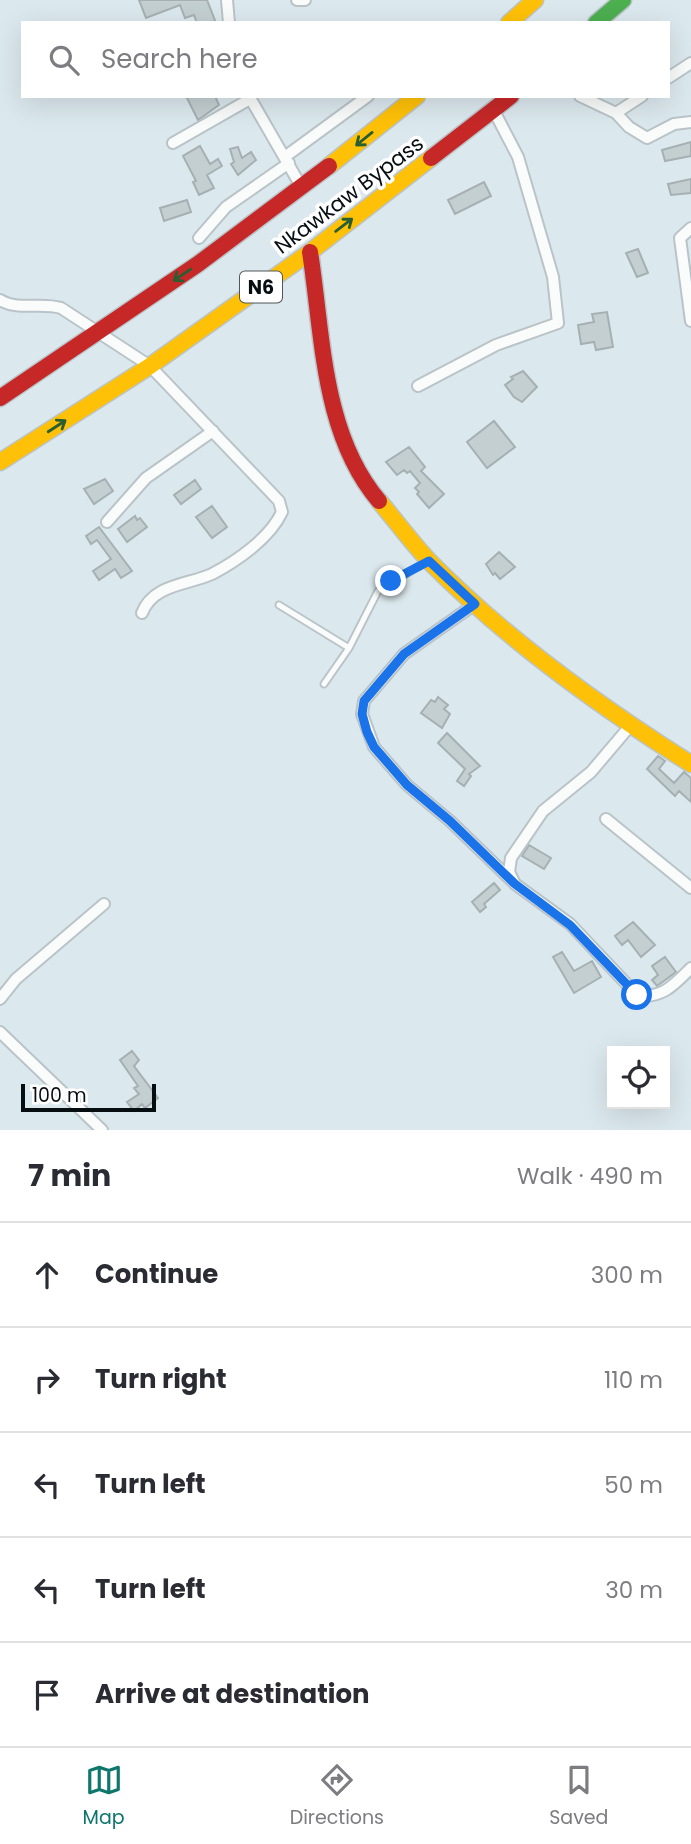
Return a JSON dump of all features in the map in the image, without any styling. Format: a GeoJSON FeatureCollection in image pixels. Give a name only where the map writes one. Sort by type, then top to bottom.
{"type":"FeatureCollection","features":[{"type":"Feature","properties":{"kind":"main road"},"geometry":{"type":"LineString","coordinates":[[511,21],[535,0]]}},
{"type":"Feature","properties":{"kind":"main road"},"geometry":{"type":"LineString","coordinates":[[598,21],[623,0]]}},
{"type":"Feature","properties":{"kind":"main road","name":"Nkawkaw Bypass"},"geometry":{"type":"LineString","coordinates":[[0,398],[198,264],[302,188],[414,98]]}},
{"type":"Feature","properties":{"kind":"main road","name":"Nkawkaw Bypass"},"geometry":{"type":"LineString","coordinates":[[0,462],[150,366],[310,252],[509,98]]}},
{"type":"Feature","properties":{"kind":"main road"},"geometry":{"type":"LineString","coordinates":[[310,252],[327,376],[344,444],[366,485],[429,561],[475,604],[631,726],[691,764]]}},
{"type":"Feature","properties":{"kind":"street"},"geometry":{"type":"LineString","coordinates":[[227,0],[229,21]]}},
{"type":"Feature","properties":{"kind":"street"},"geometry":{"type":"LineString","coordinates":[[297,0],[305,0]]}},
{"type":"Feature","properties":{"kind":"street"},"geometry":{"type":"LineString","coordinates":[[670,77],[691,63]]}},
{"type":"Feature","properties":{"kind":"street"},"geometry":{"type":"LineString","coordinates":[[173,143],[250,98],[302,188]]}},
{"type":"Feature","properties":{"kind":"street"},"geometry":{"type":"LineString","coordinates":[[199,238],[226,207],[365,98]]}},
{"type":"Feature","properties":{"kind":"street"},"geometry":{"type":"LineString","coordinates":[[584,98],[617,113],[629,127],[647,138],[674,124],[691,122]]}},
{"type":"Feature","properties":{"kind":"street"},"geometry":{"type":"LineString","coordinates":[[617,113],[639,98]]}},
{"type":"Feature","properties":{"kind":"street"},"geometry":{"type":"LineString","coordinates":[[418,386],[496,345],[558,323],[553,277],[518,157],[494,111]]}},
{"type":"Feature","properties":{"kind":"street"},"geometry":{"type":"LineString","coordinates":[[691,228],[680,238],[691,321]]}},
{"type":"Feature","properties":{"kind":"street"},"geometry":{"type":"LineString","coordinates":[[0,300],[9,305],[48,304],[61,308],[95,334],[150,366],[279,500],[282,512],[262,538],[211,574],[159,592],[142,613]]}},
{"type":"Feature","properties":{"kind":"street"},"geometry":{"type":"LineString","coordinates":[[107,522],[146,478],[213,431]]}},
{"type":"Feature","properties":{"kind":"street"},"geometry":{"type":"LineString","coordinates":[[475,604],[404,654],[364,701],[362,714],[374,747],[407,785],[450,821],[515,884],[570,925],[637,995],[653,997],[672,988],[691,968]]}},
{"type":"Feature","properties":{"kind":"street"},"geometry":{"type":"LineString","coordinates":[[515,884],[509,872],[510,858],[543,811],[591,772],[631,726]]}},
{"type":"Feature","properties":{"kind":"street"},"geometry":{"type":"LineString","coordinates":[[606,819],[691,888]]}},
{"type":"Feature","properties":{"kind":"street"},"geometry":{"type":"LineString","coordinates":[[0,997],[45,953],[104,904]]}},
{"type":"Feature","properties":{"kind":"street"},"geometry":{"type":"LineString","coordinates":[[0,1031],[102,1130]]}},
{"type":"Feature","properties":{"kind":"lane"},"geometry":{"type":"LineString","coordinates":[[324,684],[349,648],[379,591],[429,561]]}},
{"type":"Feature","properties":{"kind":"lane"},"geometry":{"type":"LineString","coordinates":[[279,606],[349,648]]}},
{"type":"Feature","properties":{"kind":"building"},"geometry":{"type":"Polygon","coordinates":[[[139,0],[207,0],[215,21],[196,21],[194,15],[185,18],[180,5],[146,18],[139,0]]]}},
{"type":"Feature","properties":{"kind":"building"},"geometry":{"type":"Polygon","coordinates":[[[187,98],[216,98],[219,105],[198,120],[187,98]]]}},
{"type":"Feature","properties":{"kind":"building"},"geometry":{"type":"Polygon","coordinates":[[[691,142],[691,156],[665,161],[662,150],[691,142]]]}},
{"type":"Feature","properties":{"kind":"building"},"geometry":{"type":"Polygon","coordinates":[[[200,146],[210,164],[218,159],[222,166],[207,175],[214,188],[199,195],[193,182],[196,181],[183,156],[200,146]]]}},
{"type":"Feature","properties":{"kind":"building"},"geometry":{"type":"Polygon","coordinates":[[[238,147],[242,158],[251,152],[256,160],[238,175],[231,164],[234,162],[230,149],[238,147]]]}},
{"type":"Feature","properties":{"kind":"building"},"geometry":{"type":"Polygon","coordinates":[[[691,179],[691,193],[671,195],[668,184],[691,179]]]}},
{"type":"Feature","properties":{"kind":"building"},"geometry":{"type":"Polygon","coordinates":[[[484,182],[491,196],[455,214],[448,200],[484,182]]]}},
{"type":"Feature","properties":{"kind":"building"},"geometry":{"type":"Polygon","coordinates":[[[187,200],[191,212],[164,221],[160,208],[187,200]]]}},
{"type":"Feature","properties":{"kind":"building"},"geometry":{"type":"Polygon","coordinates":[[[638,249],[648,273],[637,277],[626,253],[638,249]]]}},
{"type":"Feature","properties":{"kind":"building"},"geometry":{"type":"Polygon","coordinates":[[[607,312],[613,347],[596,350],[594,342],[581,344],[578,325],[594,322],[592,314],[607,312]]]}},
{"type":"Feature","properties":{"kind":"building"},"geometry":{"type":"Polygon","coordinates":[[[523,371],[537,387],[522,402],[514,397],[505,385],[513,379],[511,377],[523,371]]]}},
{"type":"Feature","properties":{"kind":"building"},"geometry":{"type":"Polygon","coordinates":[[[494,421],[515,447],[487,468],[467,442],[494,421]]]}},
{"type":"Feature","properties":{"kind":"building"},"geometry":{"type":"Polygon","coordinates":[[[409,447],[425,467],[421,471],[444,494],[429,508],[417,494],[419,492],[415,488],[420,483],[410,471],[407,473],[404,470],[397,475],[386,462],[409,447]]]}},
{"type":"Feature","properties":{"kind":"building"},"geometry":{"type":"Polygon","coordinates":[[[105,479],[113,491],[94,504],[84,489],[105,479]]]}},
{"type":"Feature","properties":{"kind":"building"},"geometry":{"type":"Polygon","coordinates":[[[195,480],[201,489],[181,504],[174,495],[195,480]]]}},
{"type":"Feature","properties":{"kind":"building"},"geometry":{"type":"Polygon","coordinates":[[[212,506],[227,527],[212,538],[196,517],[212,506]]]}},
{"type":"Feature","properties":{"kind":"building"},"geometry":{"type":"Polygon","coordinates":[[[135,516],[147,527],[127,542],[118,529],[135,516]]]}},
{"type":"Feature","properties":{"kind":"building"},"geometry":{"type":"Polygon","coordinates":[[[99,527],[132,571],[121,578],[115,569],[99,580],[93,571],[111,559],[97,540],[91,544],[86,536],[99,527]]]}},
{"type":"Feature","properties":{"kind":"building"},"geometry":{"type":"Polygon","coordinates":[[[499,552],[515,567],[500,579],[495,573],[493,575],[486,564],[499,552]]]}},
{"type":"Feature","properties":{"kind":"building"},"geometry":{"type":"Polygon","coordinates":[[[438,697],[448,705],[444,709],[450,714],[442,728],[421,713],[431,700],[435,702],[438,697]]]}},
{"type":"Feature","properties":{"kind":"building"},"geometry":{"type":"Polygon","coordinates":[[[447,733],[480,766],[469,774],[471,776],[464,786],[457,781],[465,769],[438,743],[447,733]]]}},
{"type":"Feature","properties":{"kind":"building"},"geometry":{"type":"Polygon","coordinates":[[[658,756],[665,761],[659,769],[674,783],[684,772],[691,778],[691,802],[679,791],[675,796],[647,769],[658,756]]]}},
{"type":"Feature","properties":{"kind":"building"},"geometry":{"type":"Polygon","coordinates":[[[529,845],[551,858],[544,869],[522,856],[529,845]]]}},
{"type":"Feature","properties":{"kind":"building"},"geometry":{"type":"Polygon","coordinates":[[[494,883],[500,890],[484,904],[486,907],[480,912],[472,902],[494,883]]]}},
{"type":"Feature","properties":{"kind":"building"},"geometry":{"type":"Polygon","coordinates":[[[633,922],[655,945],[641,957],[628,940],[622,945],[615,936],[633,922]]]}},
{"type":"Feature","properties":{"kind":"building"},"geometry":{"type":"Polygon","coordinates":[[[562,952],[574,971],[592,961],[601,977],[574,993],[553,957],[562,952]]]}},
{"type":"Feature","properties":{"kind":"building"},"geometry":{"type":"Polygon","coordinates":[[[665,957],[676,972],[657,986],[652,980],[658,975],[652,966],[665,957]]]}},
{"type":"Feature","properties":{"kind":"building"},"geometry":{"type":"Polygon","coordinates":[[[132,1051],[139,1060],[134,1066],[158,1098],[145,1108],[142,1104],[134,1111],[127,1102],[139,1094],[134,1088],[138,1086],[120,1060],[132,1051]]]}},
{"type":"Feature","properties":{"kind":"traffic: fast"},"geometry":{"type":"LineString","coordinates":[[598,21],[623,0]]}},
{"type":"Feature","properties":{"kind":"traffic: slow"},"geometry":{"type":"LineString","coordinates":[[511,21],[535,0]]}},
{"type":"Feature","properties":{"kind":"traffic: slow"},"geometry":{"type":"LineString","coordinates":[[329,166],[414,98]]}},
{"type":"Feature","properties":{"kind":"traffic: slow"},"geometry":{"type":"LineString","coordinates":[[0,462],[150,366],[310,252],[431,158]]}},
{"type":"Feature","properties":{"kind":"traffic: slow"},"geometry":{"type":"LineString","coordinates":[[379,501],[430,562],[522,645],[622,719],[691,764]]}},
{"type":"Feature","properties":{"kind":"traffic: jam"},"geometry":{"type":"LineString","coordinates":[[431,158],[508,98]]}},
{"type":"Feature","properties":{"kind":"traffic: jam"},"geometry":{"type":"LineString","coordinates":[[0,398],[198,264],[329,166]]}},
{"type":"Feature","properties":{"kind":"traffic: jam"},"geometry":{"type":"LineString","coordinates":[[310,252],[328,382],[336,415],[346,446],[360,474],[379,501]]}},
{"type":"Feature","properties":{"kind":"route"},"geometry":{"type":"LineString","coordinates":[[391,581],[429,561],[475,604],[404,654],[364,701],[362,714],[374,747],[407,785],[450,821],[515,884],[570,925],[637,995]]}}]}
